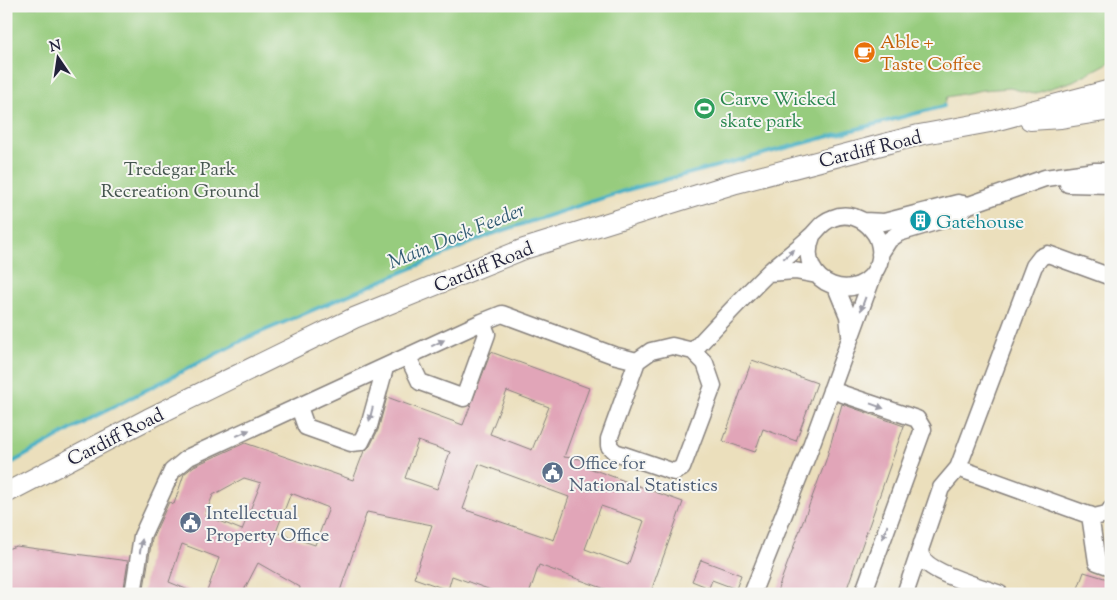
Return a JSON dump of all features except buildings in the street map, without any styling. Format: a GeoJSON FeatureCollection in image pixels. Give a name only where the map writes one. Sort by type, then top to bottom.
{"type":"FeatureCollection","features":[{"type":"Feature","properties":{"kind":"main road"},"geometry":{"type":"LineString","coordinates":[[1084,97],[1111,83]]}},
{"type":"Feature","properties":{"kind":"main road"},"geometry":{"type":"LineString","coordinates":[[1084,97],[1111,90]]}},
{"type":"Feature","properties":{"kind":"main road","name":"Cardiff Road"},"geometry":{"type":"LineString","coordinates":[[6,493],[148,418],[354,318],[524,249],[736,183],[919,135],[990,122],[1084,97]]}},
{"type":"Feature","properties":{"kind":"main road","name":"Cardiff Road"},"geometry":{"type":"LineString","coordinates":[[990,122],[1061,118],[1111,110]]}},
{"type":"Feature","properties":{"kind":"lane"},"geometry":{"type":"LineString","coordinates":[[752,594],[851,337],[880,254],[889,240],[898,232],[952,217],[969,206],[1021,189],[1045,178],[1111,171]]}},
{"type":"Feature","properties":{"kind":"lane"},"geometry":{"type":"LineString","coordinates":[[1021,189],[1079,182],[1111,184]]}},
{"type":"Feature","properties":{"kind":"lane"},"geometry":{"type":"LineString","coordinates":[[693,351],[768,273],[812,236],[825,221],[837,216],[850,216],[864,221],[884,222],[958,203],[969,206]]}},
{"type":"Feature","properties":{"kind":"lane"},"geometry":{"type":"LineString","coordinates":[[864,221],[876,234],[880,254]]}},
{"type":"Feature","properties":{"kind":"lane"},"geometry":{"type":"LineString","coordinates":[[812,236],[808,251],[810,262],[817,275]]}},
{"type":"Feature","properties":{"kind":"lane"},"geometry":{"type":"LineString","coordinates":[[905,594],[941,488],[958,468],[1034,266],[1041,257],[1048,254],[1111,277]]}},
{"type":"Feature","properties":{"kind":"lane"},"geometry":{"type":"LineString","coordinates":[[768,273],[795,271],[817,275],[836,287],[856,286],[867,280],[874,272]]}},
{"type":"Feature","properties":{"kind":"lane"},"geometry":{"type":"LineString","coordinates":[[836,287],[848,316],[851,337]]}},
{"type":"Feature","properties":{"kind":"lane"},"geometry":{"type":"LineString","coordinates":[[133,594],[142,536],[172,471],[189,457],[502,314],[613,355],[637,361]]}},
{"type":"Feature","properties":{"kind":"lane"},"geometry":{"type":"LineString","coordinates":[[408,357],[420,382],[464,398],[486,334],[482,322]]}},
{"type":"Feature","properties":{"kind":"lane"},"geometry":{"type":"LineString","coordinates":[[672,346],[693,351],[705,363],[713,386],[682,468],[674,472],[615,452],[609,446],[609,437],[637,361],[651,351],[672,346]]}},
{"type":"Feature","properties":{"kind":"lane"},"geometry":{"type":"LineString","coordinates":[[299,407],[306,427],[351,443],[361,442],[369,426],[385,368]]}},
{"type":"Feature","properties":{"kind":"lane"},"geometry":{"type":"LineString","coordinates":[[831,390],[917,419],[923,428],[863,594]]}},
{"type":"Feature","properties":{"kind":"lane"},"geometry":{"type":"LineString","coordinates":[[958,468],[1094,517],[1106,514],[1111,509]]}},
{"type":"Feature","properties":{"kind":"lane"},"geometry":{"type":"LineString","coordinates":[[1090,515],[1097,562],[1111,567]]}},
{"type":"Feature","properties":{"kind":"lane"},"geometry":{"type":"LineString","coordinates":[[922,543],[921,555],[927,564],[938,571],[1000,594]]}},
{"type":"Feature","properties":{"kind":"green space","name":"Tredegar Park Recreation Ground"},"geometry":{"type":"Polygon","coordinates":[[[6,6],[1111,6],[1111,61],[1073,81],[1033,94],[1010,88],[982,90],[947,97],[944,106],[627,190],[492,234],[247,338],[88,420],[6,466],[6,6]]]}},
{"type":"Feature","properties":{"kind":"waterway","name":"Main Dock Feeder"},"geometry":{"type":"LineString","coordinates":[[6,466],[88,420],[247,338],[492,234],[627,190],[944,106]]}},
{"type":"Feature","properties":{"kind":"place","name":"Able + Taste Coffee"},"geometry":{"type":"Point","coordinates":[864,52]}},
{"type":"Feature","properties":{"kind":"place","name":"Carve Wicked skate park"},"geometry":{"type":"Point","coordinates":[704,109]}},
{"type":"Feature","properties":{"kind":"place","name":"Gatehouse"},"geometry":{"type":"Point","coordinates":[920,221]}},
{"type":"Feature","properties":{"kind":"place","name":"Office for National Statistics"},"geometry":{"type":"Point","coordinates":[553,473]}},
{"type":"Feature","properties":{"kind":"place","name":"Intellectual Property Office"},"geometry":{"type":"Point","coordinates":[190,523]}}]}
